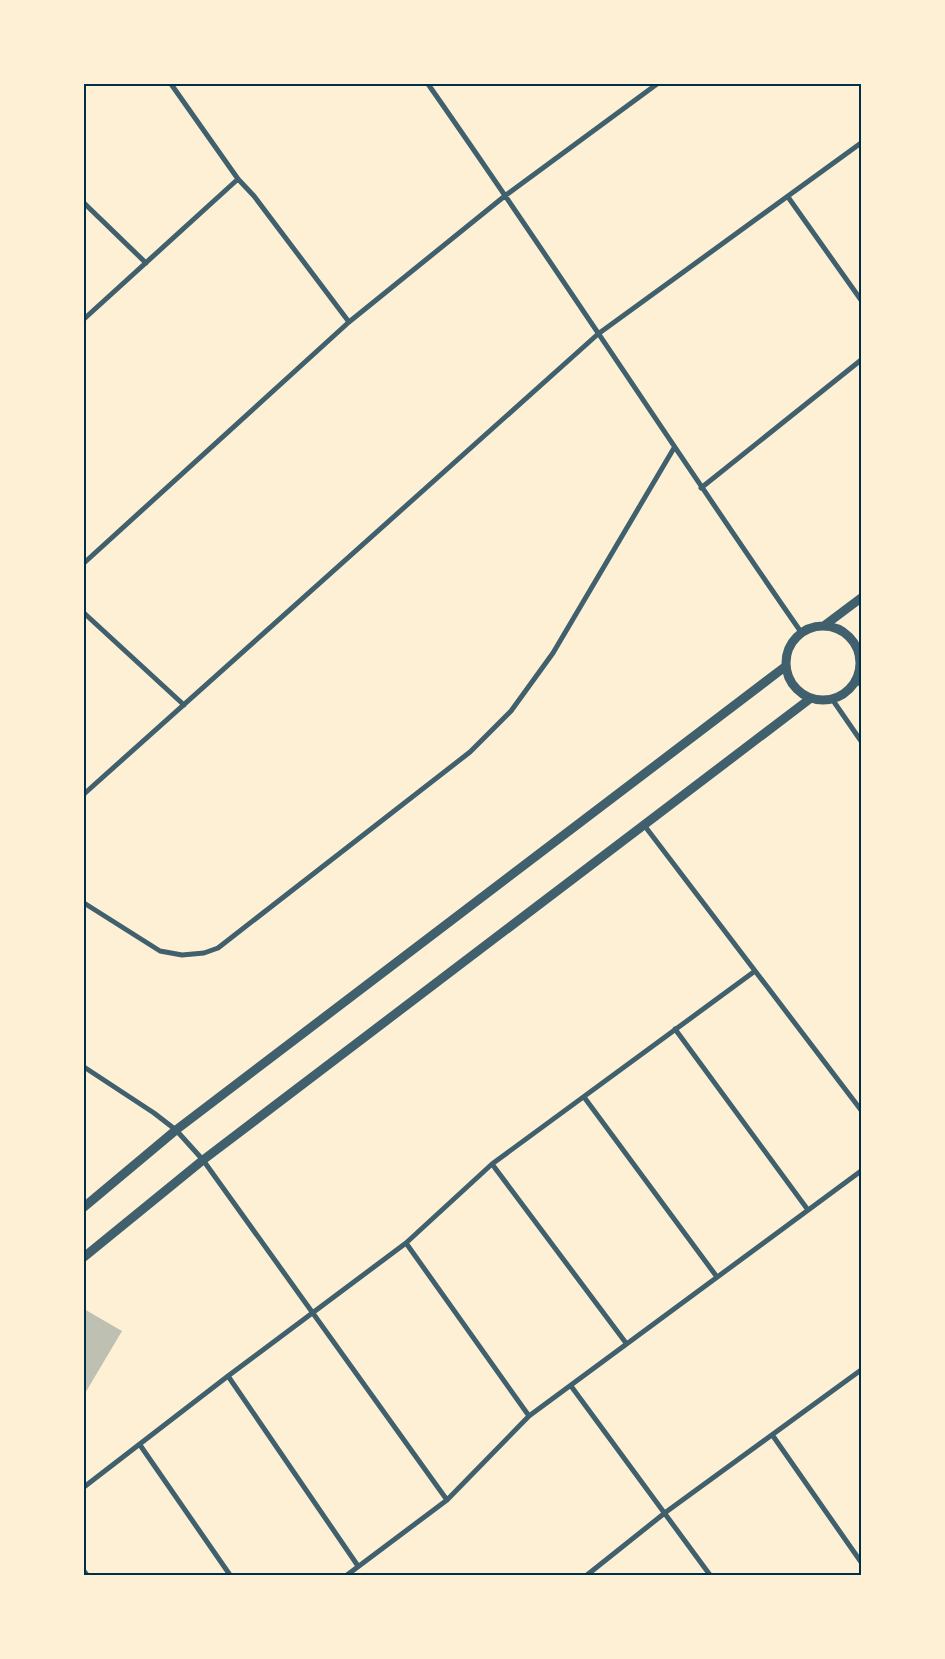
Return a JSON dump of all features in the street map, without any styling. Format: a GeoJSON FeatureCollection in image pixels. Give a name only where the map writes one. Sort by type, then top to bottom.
{"type":"FeatureCollection","features":[{"type":"Feature","properties":{"kind":"street"},"geometry":{"type":"LineString","coordinates":[[172,84],[238,179],[254,196],[349,322]]}},
{"type":"Feature","properties":{"kind":"street"},"geometry":{"type":"LineString","coordinates":[[428,84],[506,195],[700,488],[801,632]]}},
{"type":"Feature","properties":{"kind":"street"},"geometry":{"type":"LineString","coordinates":[[84,563],[349,322],[506,195],[657,84]]}},
{"type":"Feature","properties":{"kind":"street"},"geometry":{"type":"LineString","coordinates":[[84,794],[598,334],[861,143]]}},
{"type":"Feature","properties":{"kind":"street"},"geometry":{"type":"LineString","coordinates":[[84,319],[238,179]]}},
{"type":"Feature","properties":{"kind":"street"},"geometry":{"type":"LineString","coordinates":[[788,197],[861,300]]}},
{"type":"Feature","properties":{"kind":"street"},"geometry":{"type":"LineString","coordinates":[[84,202],[146,262]]}},
{"type":"Feature","properties":{"kind":"street"},"geometry":{"type":"LineString","coordinates":[[700,488],[861,360]]}},
{"type":"Feature","properties":{"kind":"street"},"geometry":{"type":"LineString","coordinates":[[84,903],[160,951],[182,955],[204,953],[218,948],[470,752],[511,711],[553,654],[674,448]]}},
{"type":"Feature","properties":{"kind":"street"},"geometry":{"type":"LineString","coordinates":[[825,625],[861,598]]}},
{"type":"Feature","properties":{"kind":"street"},"geometry":{"type":"LineString","coordinates":[[84,614],[184,705]]}},
{"type":"Feature","properties":{"kind":"street"},"geometry":{"type":"LineString","coordinates":[[825,625],[838,628],[848,635],[856,645],[861,657],[859,682],[832,699],[811,698],[801,693],[794,685],[786,666],[787,654],[792,642],[801,632],[812,627],[825,625]]}},
{"type":"Feature","properties":{"kind":"street"},"geometry":{"type":"LineString","coordinates":[[84,1207],[176,1130],[786,666]]}},
{"type":"Feature","properties":{"kind":"street"},"geometry":{"type":"LineString","coordinates":[[84,1257],[203,1160],[811,698]]}},
{"type":"Feature","properties":{"kind":"street"},"geometry":{"type":"LineString","coordinates":[[832,699],[861,741]]}},
{"type":"Feature","properties":{"kind":"street"},"geometry":{"type":"LineString","coordinates":[[644,825],[861,1110]]}},
{"type":"Feature","properties":{"kind":"street"},"geometry":{"type":"LineString","coordinates":[[84,1488],[312,1312],[406,1243],[492,1164],[755,971]]}},
{"type":"Feature","properties":{"kind":"street"},"geometry":{"type":"LineString","coordinates":[[675,1029],[808,1210]]}},
{"type":"Feature","properties":{"kind":"street"},"geometry":{"type":"LineString","coordinates":[[84,1068],[154,1113],[176,1130],[203,1160],[446,1500]]}},
{"type":"Feature","properties":{"kind":"street"},"geometry":{"type":"LineString","coordinates":[[584,1097],[717,1278]]}},
{"type":"Feature","properties":{"kind":"street"},"geometry":{"type":"LineString","coordinates":[[492,1164],[626,1343]]}},
{"type":"Feature","properties":{"kind":"street"},"geometry":{"type":"LineString","coordinates":[[347,1575],[446,1500],[529,1416],[861,1171]]}},
{"type":"Feature","properties":{"kind":"street"},"geometry":{"type":"LineString","coordinates":[[406,1243],[529,1416]]}},
{"type":"Feature","properties":{"kind":"street"},"geometry":{"type":"LineString","coordinates":[[587,1575],[666,1512],[773,1436],[861,1370]]}},
{"type":"Feature","properties":{"kind":"street"},"geometry":{"type":"LineString","coordinates":[[228,1376],[358,1566]]}},
{"type":"Feature","properties":{"kind":"street"},"geometry":{"type":"LineString","coordinates":[[571,1386],[666,1512],[710,1575]]}},
{"type":"Feature","properties":{"kind":"street"},"geometry":{"type":"LineString","coordinates":[[773,1436],[861,1562]]}},
{"type":"Feature","properties":{"kind":"street"},"geometry":{"type":"LineString","coordinates":[[140,1445],[230,1575]]}},
{"type":"Feature","properties":{"kind":"street"},"geometry":{"type":"LineString","coordinates":[[84,1571],[87,1575]]}},
{"type":"Feature","properties":{"kind":"building"},"geometry":{"type":"Polygon","coordinates":[[[84,1309],[122,1331],[84,1395],[84,1309]]]}}]}
